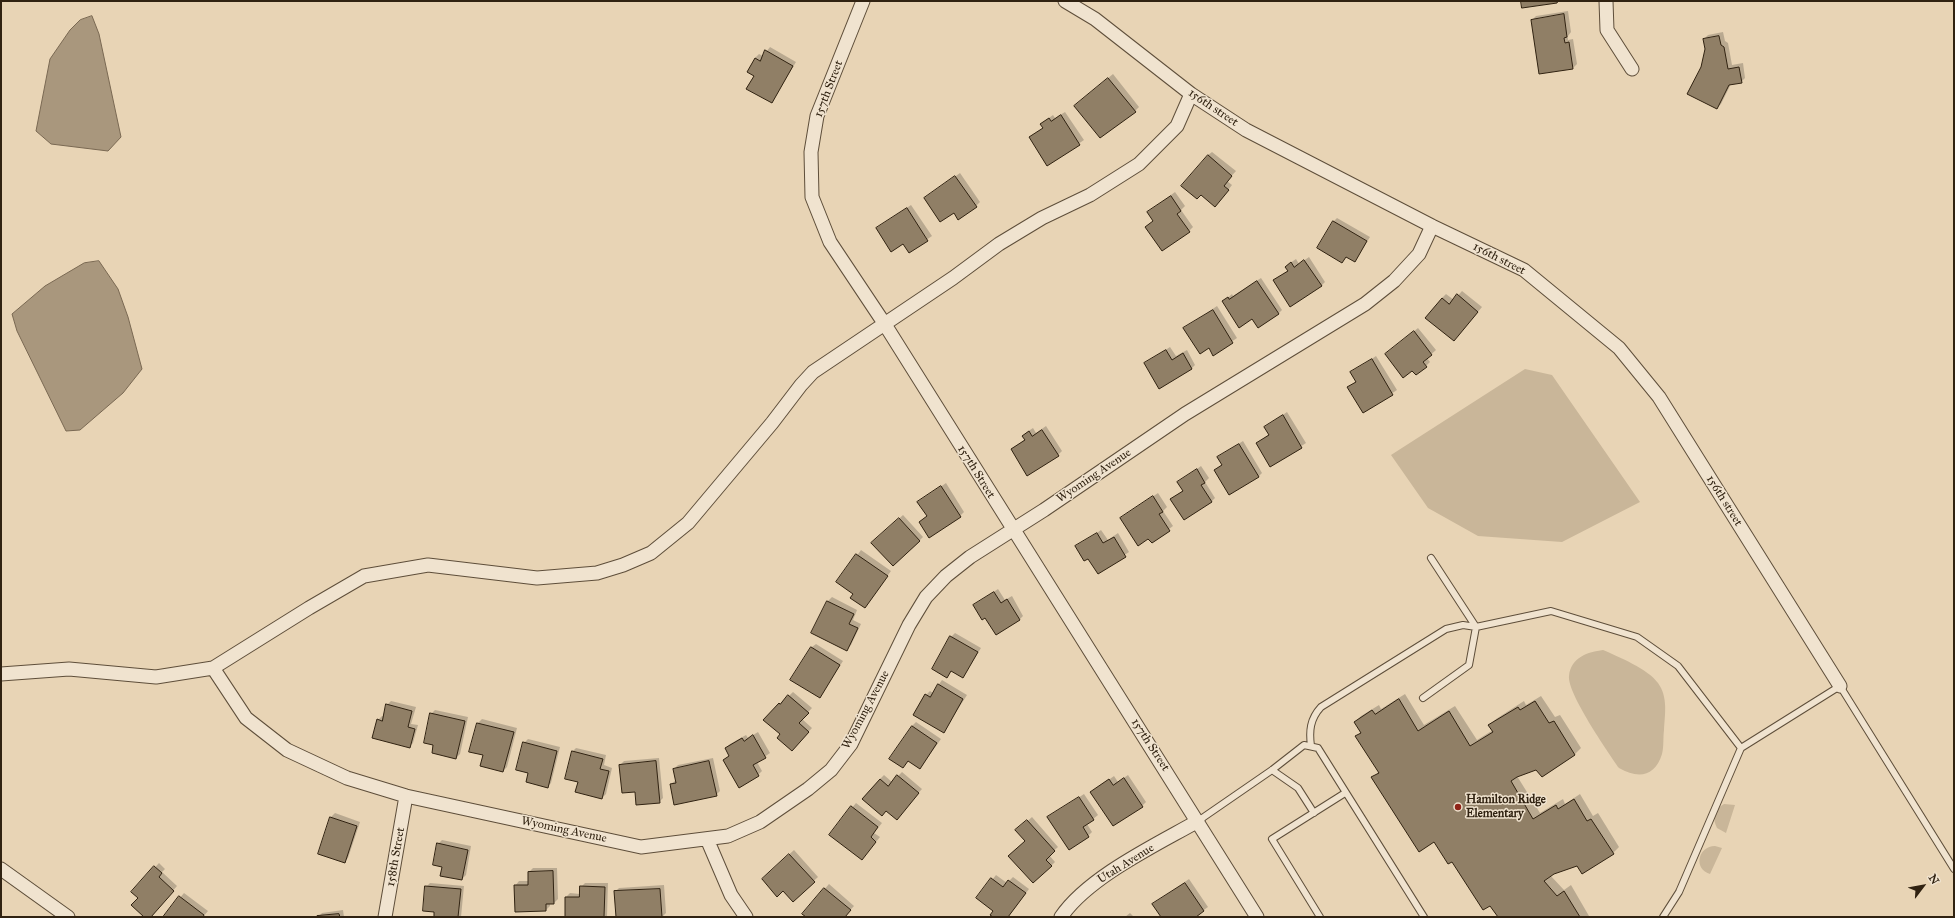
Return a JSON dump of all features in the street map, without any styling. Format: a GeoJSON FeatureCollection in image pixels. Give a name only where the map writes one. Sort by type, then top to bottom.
{"type":"FeatureCollection","features":[{"type":"Feature","properties":{"kind":"street","name":"157th Street"},"geometry":{"type":"LineString","coordinates":[[863,1],[817,116],[811,152],[812,197],[830,242],[884,323],[1257,917]]}},
{"type":"Feature","properties":{"kind":"street","name":"156th street"},"geometry":{"type":"LineString","coordinates":[[1065,1],[1095,19],[1191,94],[1246,130],[1432,226],[1524,270],[1619,348],[1660,397],[1840,686]]}},
{"type":"Feature","properties":{"kind":"street"},"geometry":{"type":"LineString","coordinates":[[1606,1],[1607,30],[1632,69]]}},
{"type":"Feature","properties":{"kind":"street"},"geometry":{"type":"LineString","coordinates":[[1,674],[68,669],[156,677],[213,668],[309,608],[364,576],[428,565],[537,578],[597,573],[623,565],[651,552],[694,517],[772,423],[800,385],[813,372],[953,278],[999,244],[1042,218],[1090,195],[1139,164],[1178,126],[1191,94]]}},
{"type":"Feature","properties":{"kind":"street","name":"Wyoming Avenue"},"geometry":{"type":"LineString","coordinates":[[213,668],[246,718],[287,750],[347,778],[406,796],[642,847],[728,836],[760,822],[808,789],[831,770],[851,744],[909,625],[926,597],[946,576],[970,557],[1013,530],[1186,414],[1365,304],[1394,281],[1419,254],[1432,226]]}},
{"type":"Feature","properties":{"kind":"street","name":"158th Street"},"geometry":{"type":"LineString","coordinates":[[385,917],[406,796]]}},
{"type":"Feature","properties":{"kind":"street","name":"Utah Avenue"},"geometry":{"type":"LineString","coordinates":[[1061,917],[1067,908],[1100,878],[1198,821]]}},
{"type":"Feature","properties":{"kind":"street"},"geometry":{"type":"LineString","coordinates":[[707,839],[731,895],[746,917]]}},
{"type":"Feature","properties":{"kind":"street"},"geometry":{"type":"LineString","coordinates":[[1,869],[68,917]]}},
{"type":"Feature","properties":{"kind":"lane"},"geometry":{"type":"LineString","coordinates":[[1423,698],[1469,665],[1476,627],[1431,558]]}},
{"type":"Feature","properties":{"kind":"lane"},"geometry":{"type":"LineString","coordinates":[[1311,746],[1311,723],[1321,707],[1446,629],[1463,625],[1476,627],[1551,611],[1637,637],[1678,666],[1741,748]]}},
{"type":"Feature","properties":{"kind":"lane"},"geometry":{"type":"LineString","coordinates":[[1662,917],[1678,892],[1741,748],[1840,686],[1954,869]]}},
{"type":"Feature","properties":{"kind":"lane"},"geometry":{"type":"LineString","coordinates":[[1198,821],[1272,770],[1304,745],[1318,748],[1424,917]]}},
{"type":"Feature","properties":{"kind":"lane"},"geometry":{"type":"LineString","coordinates":[[1272,770],[1298,788],[1314,813]]}},
{"type":"Feature","properties":{"kind":"lane"},"geometry":{"type":"LineString","coordinates":[[1320,917],[1272,840],[1345,793]]}},
{"type":"Feature","properties":{"kind":"shaded area"},"geometry":{"type":"Polygon","coordinates":[[[92,16],[99,34],[121,137],[108,151],[51,144],[36,131],[50,59],[70,30],[80,20],[92,16]]]}},
{"type":"Feature","properties":{"kind":"shaded area"},"geometry":{"type":"Polygon","coordinates":[[[99,261],[118,289],[128,317],[142,369],[123,393],[80,430],[66,431],[17,331],[12,314],[45,286],[84,263],[99,261]]]}},
{"type":"Feature","properties":{"kind":"shaded area"},"geometry":{"type":"Polygon","coordinates":[[[1525,369],[1552,375],[1640,502],[1562,542],[1478,536],[1428,508],[1391,455],[1525,369]]]}},
{"type":"Feature","properties":{"kind":"shaded area"},"geometry":{"type":"Polygon","coordinates":[[[1603,650],[1633,664],[1647,673],[1658,683],[1661,688],[1665,700],[1662,754],[1655,767],[1645,774],[1633,774],[1619,768],[1589,722],[1574,695],[1570,684],[1569,676],[1573,664],[1586,654],[1603,650]]]}},
{"type":"Feature","properties":{"kind":"shaded area"},"geometry":{"type":"Polygon","coordinates":[[[1724,804],[1735,805],[1726,833],[1717,828],[1714,818],[1718,809],[1724,804]]]}},
{"type":"Feature","properties":{"kind":"shaded area"},"geometry":{"type":"Polygon","coordinates":[[[1715,846],[1722,848],[1710,874],[1701,868],[1700,858],[1701,854],[1705,850],[1709,847],[1715,846]]]}},
{"type":"Feature","properties":{"kind":"building"},"geometry":{"type":"Polygon","coordinates":[[[1521,1],[1558,1],[1557,3],[1522,8],[1521,1]]]}},
{"type":"Feature","properties":{"kind":"building"},"geometry":{"type":"Polygon","coordinates":[[[1564,14],[1567,37],[1564,38],[1565,43],[1569,42],[1573,69],[1539,74],[1531,20],[1564,14]]]}},
{"type":"Feature","properties":{"kind":"building"},"geometry":{"type":"Polygon","coordinates":[[[1719,36],[1721,45],[1724,47],[1728,69],[1739,67],[1742,83],[1729,85],[1717,109],[1687,94],[1701,67],[1705,49],[1703,39],[1719,36]]]}},
{"type":"Feature","properties":{"kind":"building"},"geometry":{"type":"Polygon","coordinates":[[[765,50],[793,66],[772,103],[746,89],[754,76],[747,72],[755,58],[760,61],[765,50]]]}},
{"type":"Feature","properties":{"kind":"building"},"geometry":{"type":"Polygon","coordinates":[[[1108,78],[1136,112],[1100,138],[1074,106],[1108,78]]]}},
{"type":"Feature","properties":{"kind":"building"},"geometry":{"type":"Polygon","coordinates":[[[1061,115],[1080,145],[1047,166],[1029,137],[1043,128],[1040,124],[1049,118],[1051,121],[1061,115]]]}},
{"type":"Feature","properties":{"kind":"building"},"geometry":{"type":"Polygon","coordinates":[[[1208,155],[1232,176],[1224,186],[1229,190],[1215,207],[1201,195],[1197,199],[1181,186],[1208,155]]]}},
{"type":"Feature","properties":{"kind":"building"},"geometry":{"type":"Polygon","coordinates":[[[955,176],[977,207],[958,220],[954,213],[940,222],[924,198],[955,176]]]}},
{"type":"Feature","properties":{"kind":"building"},"geometry":{"type":"Polygon","coordinates":[[[1171,196],[1181,211],[1177,214],[1190,232],[1162,251],[1145,227],[1153,221],[1147,212],[1171,196]]]}},
{"type":"Feature","properties":{"kind":"building"},"geometry":{"type":"Polygon","coordinates":[[[907,208],[928,241],[909,253],[903,244],[891,252],[876,228],[907,208]]]}},
{"type":"Feature","properties":{"kind":"building"},"geometry":{"type":"Polygon","coordinates":[[[1333,221],[1367,241],[1355,262],[1346,257],[1342,263],[1317,248],[1333,221]]]}},
{"type":"Feature","properties":{"kind":"building"},"geometry":{"type":"Polygon","coordinates":[[[1304,260],[1322,286],[1290,307],[1273,280],[1288,271],[1285,267],[1291,262],[1294,267],[1304,260]]]}},
{"type":"Feature","properties":{"kind":"building"},"geometry":{"type":"Polygon","coordinates":[[[1257,281],[1279,314],[1258,328],[1252,319],[1239,328],[1222,301],[1228,297],[1229,299],[1257,281]]]}},
{"type":"Feature","properties":{"kind":"building"},"geometry":{"type":"Polygon","coordinates":[[[1457,294],[1478,312],[1454,341],[1425,318],[1442,298],[1449,304],[1457,294]]]}},
{"type":"Feature","properties":{"kind":"building"},"geometry":{"type":"Polygon","coordinates":[[[1213,310],[1233,343],[1213,356],[1209,348],[1200,354],[1183,328],[1213,310]]]}},
{"type":"Feature","properties":{"kind":"building"},"geometry":{"type":"Polygon","coordinates":[[[1414,331],[1432,355],[1423,362],[1427,367],[1416,375],[1412,371],[1403,378],[1385,354],[1414,331]]]}},
{"type":"Feature","properties":{"kind":"building"},"geometry":{"type":"Polygon","coordinates":[[[1166,350],[1172,360],[1183,353],[1192,369],[1159,389],[1144,363],[1166,350]]]}},
{"type":"Feature","properties":{"kind":"building"},"geometry":{"type":"Polygon","coordinates":[[[1372,359],[1393,395],[1363,413],[1347,387],[1356,382],[1350,372],[1372,359]]]}},
{"type":"Feature","properties":{"kind":"building"},"geometry":{"type":"Polygon","coordinates":[[[1283,415],[1302,448],[1270,467],[1256,443],[1269,435],[1264,427],[1283,415]]]}},
{"type":"Feature","properties":{"kind":"building"},"geometry":{"type":"Polygon","coordinates":[[[1042,430],[1059,456],[1027,476],[1011,449],[1025,440],[1022,436],[1029,431],[1032,436],[1042,430]]]}},
{"type":"Feature","properties":{"kind":"building"},"geometry":{"type":"Polygon","coordinates":[[[1239,444],[1259,477],[1229,495],[1214,470],[1222,465],[1217,457],[1239,444]]]}},
{"type":"Feature","properties":{"kind":"building"},"geometry":{"type":"Polygon","coordinates":[[[1197,469],[1205,483],[1201,485],[1212,502],[1184,520],[1170,499],[1183,491],[1177,482],[1197,469]]]}},
{"type":"Feature","properties":{"kind":"building"},"geometry":{"type":"Polygon","coordinates":[[[941,486],[961,517],[929,538],[919,522],[927,516],[917,502],[941,486]]]}},
{"type":"Feature","properties":{"kind":"building"},"geometry":{"type":"Polygon","coordinates":[[[1153,496],[1163,512],[1159,514],[1170,531],[1152,543],[1148,539],[1138,546],[1120,518],[1153,496]]]}},
{"type":"Feature","properties":{"kind":"building"},"geometry":{"type":"Polygon","coordinates":[[[899,518],[920,541],[893,566],[871,543],[899,518]]]}},
{"type":"Feature","properties":{"kind":"building"},"geometry":{"type":"Polygon","coordinates":[[[1097,533],[1103,543],[1114,537],[1126,557],[1098,574],[1088,559],[1084,561],[1075,546],[1097,533]]]}},
{"type":"Feature","properties":{"kind":"building"},"geometry":{"type":"Polygon","coordinates":[[[856,554],[888,576],[865,608],[850,598],[853,594],[836,582],[856,554]]]}},
{"type":"Feature","properties":{"kind":"building"},"geometry":{"type":"Polygon","coordinates":[[[994,592],[1001,603],[1007,599],[1020,620],[996,635],[985,618],[982,620],[973,605],[994,592]]]}},
{"type":"Feature","properties":{"kind":"building"},"geometry":{"type":"Polygon","coordinates":[[[827,601],[854,614],[849,624],[858,628],[847,651],[811,633],[827,601]]]}},
{"type":"Feature","properties":{"kind":"building"},"geometry":{"type":"Polygon","coordinates":[[[950,636],[978,652],[963,678],[951,671],[947,678],[932,669],[950,636]]]}},
{"type":"Feature","properties":{"kind":"building"},"geometry":{"type":"Polygon","coordinates":[[[811,647],[840,665],[820,698],[790,680],[811,647]]]}},
{"type":"Feature","properties":{"kind":"building"},"geometry":{"type":"Polygon","coordinates":[[[938,684],[963,699],[944,733],[913,715],[925,694],[930,697],[938,684]]]}},
{"type":"Feature","properties":{"kind":"building"},"geometry":{"type":"Polygon","coordinates":[[[788,695],[809,713],[799,723],[809,732],[792,751],[777,738],[780,734],[763,720],[788,695]]]}},
{"type":"Feature","properties":{"kind":"building","name":"Hamilton Ridge Elementary"},"geometry":{"type":"Polygon","coordinates":[[[1399,699],[1418,731],[1449,711],[1470,746],[1493,732],[1488,725],[1518,707],[1520,710],[1535,701],[1549,723],[1554,721],[1575,755],[1542,777],[1536,770],[1517,777],[1511,781],[1533,819],[1556,805],[1558,809],[1574,799],[1587,821],[1591,819],[1614,854],[1582,874],[1577,866],[1554,874],[1544,881],[1557,896],[1564,891],[1580,917],[1498,917],[1490,906],[1483,910],[1452,862],[1448,864],[1434,842],[1419,852],[1371,777],[1379,773],[1355,736],[1361,733],[1354,722],[1372,710],[1375,714],[1399,699]]]}},
{"type":"Feature","properties":{"kind":"building"},"geometry":{"type":"Polygon","coordinates":[[[386,704],[412,711],[408,727],[415,729],[410,748],[372,738],[377,719],[382,721],[386,704]]]}},
{"type":"Feature","properties":{"kind":"building"},"geometry":{"type":"Polygon","coordinates":[[[430,713],[465,721],[456,759],[432,753],[433,745],[424,743],[430,713]]]}},
{"type":"Feature","properties":{"kind":"building"},"geometry":{"type":"Polygon","coordinates":[[[477,723],[514,732],[503,772],[480,766],[483,755],[469,752],[477,723]]]}},
{"type":"Feature","properties":{"kind":"building"},"geometry":{"type":"Polygon","coordinates":[[[912,726],[937,743],[920,769],[908,761],[903,768],[889,759],[912,726]]]}},
{"type":"Feature","properties":{"kind":"building"},"geometry":{"type":"Polygon","coordinates":[[[753,735],[766,758],[753,765],[759,776],[739,788],[723,760],[729,756],[725,748],[742,738],[744,741],[753,735]]]}},
{"type":"Feature","properties":{"kind":"building"},"geometry":{"type":"Polygon","coordinates":[[[523,742],[557,751],[548,788],[526,782],[528,773],[516,770],[523,742]]]}},
{"type":"Feature","properties":{"kind":"building"},"geometry":{"type":"Polygon","coordinates":[[[572,751],[603,759],[600,769],[609,771],[602,799],[575,792],[578,782],[565,779],[572,751]]]}},
{"type":"Feature","properties":{"kind":"building"},"geometry":{"type":"Polygon","coordinates":[[[656,761],[660,803],[636,805],[635,792],[622,793],[619,765],[656,761]]]}},
{"type":"Feature","properties":{"kind":"building"},"geometry":{"type":"Polygon","coordinates":[[[709,761],[717,796],[674,805],[670,784],[676,783],[673,769],[709,761]]]}},
{"type":"Feature","properties":{"kind":"building"},"geometry":{"type":"Polygon","coordinates":[[[897,775],[919,793],[897,820],[886,811],[882,816],[862,799],[880,779],[888,786],[897,775]]]}},
{"type":"Feature","properties":{"kind":"building"},"geometry":{"type":"Polygon","coordinates":[[[1124,778],[1143,807],[1113,826],[1090,792],[1109,779],[1113,785],[1124,778]]]}},
{"type":"Feature","properties":{"kind":"building"},"geometry":{"type":"Polygon","coordinates":[[[1079,797],[1094,820],[1083,827],[1089,837],[1069,850],[1047,817],[1079,797]]]}},
{"type":"Feature","properties":{"kind":"building"},"geometry":{"type":"Polygon","coordinates":[[[851,806],[878,827],[871,837],[876,842],[862,860],[829,835],[851,806]]]}},
{"type":"Feature","properties":{"kind":"building"},"geometry":{"type":"Polygon","coordinates":[[[330,817],[357,826],[345,863],[318,854],[330,817]]]}},
{"type":"Feature","properties":{"kind":"building"},"geometry":{"type":"Polygon","coordinates":[[[1027,820],[1055,851],[1046,860],[1052,866],[1033,883],[1008,856],[1025,841],[1015,830],[1027,820]]]}},
{"type":"Feature","properties":{"kind":"building"},"geometry":{"type":"Polygon","coordinates":[[[437,843],[468,850],[462,880],[440,876],[442,867],[433,865],[437,843]]]}},
{"type":"Feature","properties":{"kind":"building"},"geometry":{"type":"Polygon","coordinates":[[[789,854],[815,882],[793,902],[783,891],[777,897],[762,879],[789,854]]]}},
{"type":"Feature","properties":{"kind":"building"},"geometry":{"type":"Polygon","coordinates":[[[154,866],[162,873],[159,877],[174,891],[151,917],[144,917],[131,905],[138,898],[131,892],[154,866]]]}},
{"type":"Feature","properties":{"kind":"building"},"geometry":{"type":"Polygon","coordinates":[[[553,871],[554,904],[546,904],[546,911],[515,912],[514,885],[528,885],[528,872],[553,871]]]}},
{"type":"Feature","properties":{"kind":"building"},"geometry":{"type":"Polygon","coordinates":[[[991,878],[1003,887],[1008,880],[1026,893],[1008,917],[993,917],[990,915],[993,911],[976,898],[991,878]]]}},
{"type":"Feature","properties":{"kind":"building"},"geometry":{"type":"Polygon","coordinates":[[[1185,883],[1204,911],[1196,917],[1161,917],[1152,904],[1185,883]]]}},
{"type":"Feature","properties":{"kind":"building"},"geometry":{"type":"Polygon","coordinates":[[[425,886],[461,889],[458,917],[434,917],[434,912],[423,911],[425,886]]]}},
{"type":"Feature","properties":{"kind":"building"},"geometry":{"type":"Polygon","coordinates":[[[580,886],[605,887],[604,917],[565,917],[565,897],[579,897],[580,886]]]}},
{"type":"Feature","properties":{"kind":"building"},"geometry":{"type":"Polygon","coordinates":[[[824,888],[851,910],[845,917],[806,917],[802,914],[824,888]]]}},
{"type":"Feature","properties":{"kind":"building"},"geometry":{"type":"Polygon","coordinates":[[[660,889],[662,917],[616,917],[614,891],[660,889]]]}},
{"type":"Feature","properties":{"kind":"building"},"geometry":{"type":"Polygon","coordinates":[[[179,896],[204,915],[203,917],[163,917],[179,896]]]}},
{"type":"Feature","properties":{"kind":"building"},"geometry":{"type":"Polygon","coordinates":[[[339,914],[340,917],[317,917],[317,916],[339,914]]]}},
{"type":"Feature","properties":{"kind":"place","name":"Hamilton Ridge Elementary"},"geometry":{"type":"Point","coordinates":[1458,807]}}]}
